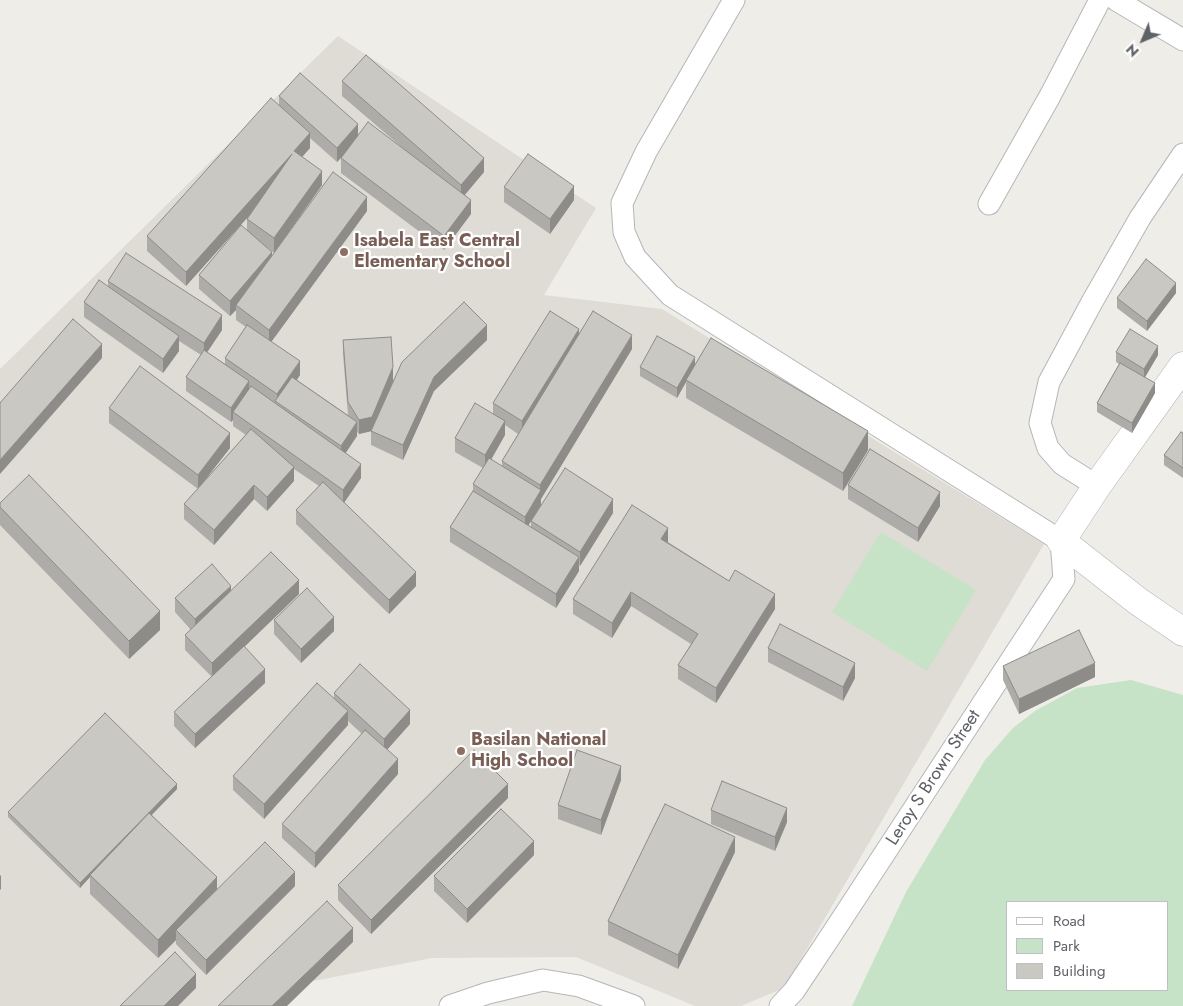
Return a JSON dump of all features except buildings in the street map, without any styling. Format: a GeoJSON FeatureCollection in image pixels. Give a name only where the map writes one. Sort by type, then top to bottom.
{"type":"FeatureCollection","features":[{"type":"Feature","properties":{"kind":"street"},"geometry":{"type":"LineString","coordinates":[[734,0],[646,152],[622,204],[624,232],[635,257],[670,295],[1060,541],[1139,602],[1183,632]]}},
{"type":"Feature","properties":{"kind":"street"},"geometry":{"type":"LineString","coordinates":[[990,204],[1050,96],[1100,0]]}},
{"type":"Feature","properties":{"kind":"street"},"geometry":{"type":"LineString","coordinates":[[1116,0],[1183,40]]}},
{"type":"Feature","properties":{"kind":"street"},"geometry":{"type":"LineString","coordinates":[[1097,486],[1062,464],[1048,448],[1040,422],[1049,382],[1140,218],[1183,154]]}},
{"type":"Feature","properties":{"kind":"street"},"geometry":{"type":"LineString","coordinates":[[1060,541],[1183,366]]}},
{"type":"Feature","properties":{"kind":"street","name":"Leroy S Brown Street"},"geometry":{"type":"LineString","coordinates":[[780,1006],[794,991],[830,937],[1064,579],[1060,541]]}},
{"type":"Feature","properties":{"kind":"street"},"geometry":{"type":"LineString","coordinates":[[450,1006],[542,980],[579,986],[634,1006]]}},
{"type":"Feature","properties":{"kind":"shaded area","name":"Basilan National High School"},"geometry":{"type":"Polygon","coordinates":[[[338,36],[596,208],[544,295],[662,309],[1044,544],[784,988],[741,1006],[695,1006],[576,957],[432,958],[308,982],[282,1006],[0,1006],[0,369],[338,36]]]}},
{"type":"Feature","properties":{"kind":"green space"},"geometry":{"type":"Polygon","coordinates":[[[881,532],[976,590],[927,671],[832,612],[881,532]]]}},
{"type":"Feature","properties":{"kind":"green space"},"geometry":{"type":"Polygon","coordinates":[[[1131,680],[1183,695],[1183,1006],[852,1006],[906,892],[985,760],[1013,728],[1035,711],[1077,688],[1131,680]]]}},
{"type":"Feature","properties":{"kind":"place","name":"Isabela East Central Elementary School"},"geometry":{"type":"Point","coordinates":[344,252]}},
{"type":"Feature","properties":{"kind":"place","name":"Basilan National High School"},"geometry":{"type":"Point","coordinates":[461,751]}}]}
